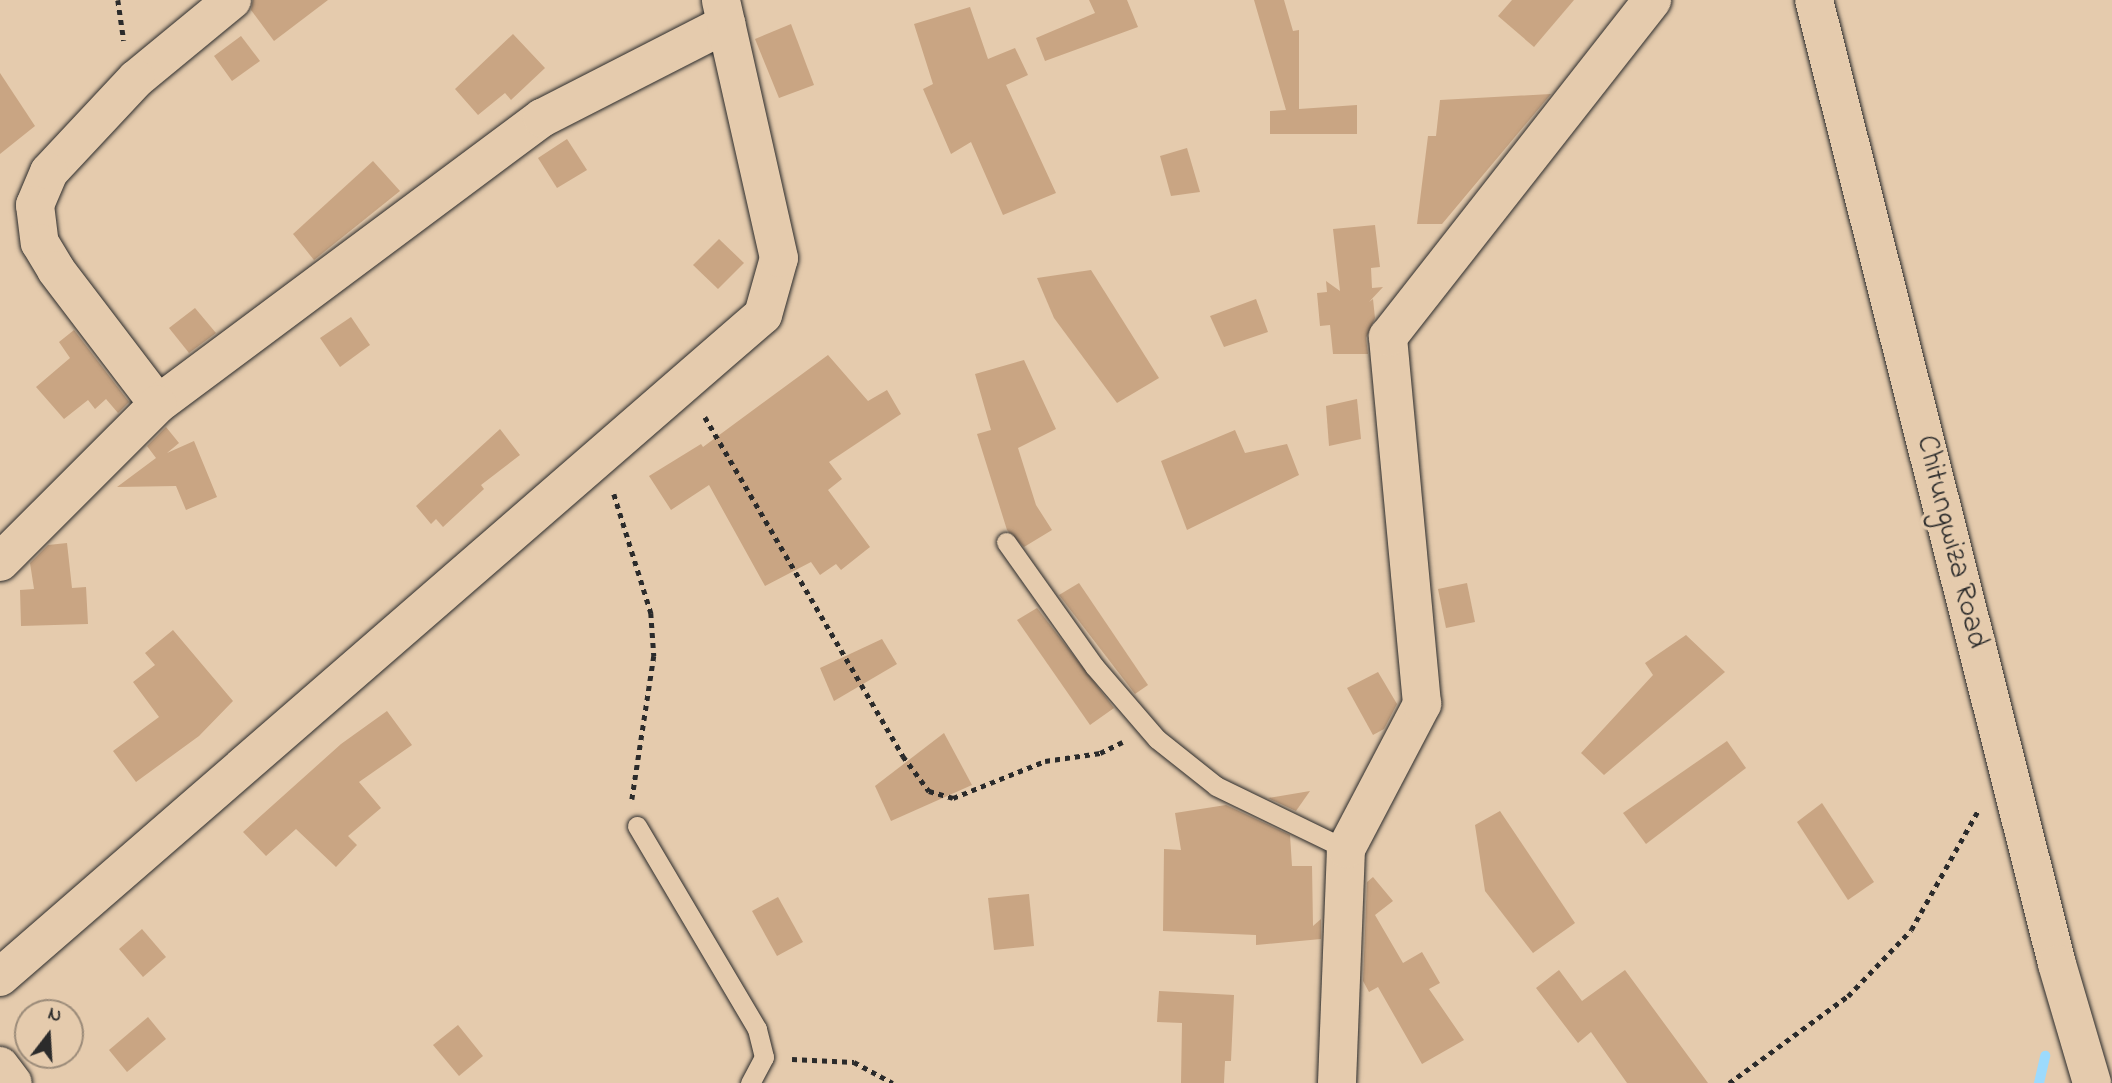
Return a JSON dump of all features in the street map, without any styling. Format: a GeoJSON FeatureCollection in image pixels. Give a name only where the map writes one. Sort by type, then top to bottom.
{"type":"FeatureCollection","features":[{"type":"Feature","properties":{"kind":"street"},"geometry":{"type":"LineString","coordinates":[[158,404],[56,270],[40,243],[35,205],[49,172],[136,79],[232,0]]}},
{"type":"Feature","properties":{"kind":"street"},"geometry":{"type":"LineString","coordinates":[[1337,1083],[1346,849],[1422,704],[1388,337],[1652,0]]}},
{"type":"Feature","properties":{"kind":"street","name":"Chitungwiza Road"},"geometry":{"type":"LineString","coordinates":[[1814,0],[2006,761],[2092,1083]]}},
{"type":"Feature","properties":{"kind":"street"},"geometry":{"type":"LineString","coordinates":[[0,562],[158,404],[542,118],[724,12],[779,258],[777,279],[763,316],[0,977]]}},
{"type":"Feature","properties":{"kind":"street"},"geometry":{"type":"LineString","coordinates":[[0,1066],[13,1083]]}},
{"type":"Feature","properties":{"kind":"lane"},"geometry":{"type":"LineString","coordinates":[[1006,542],[1145,728],[1216,786],[1346,849]]}},
{"type":"Feature","properties":{"kind":"lane"},"geometry":{"type":"LineString","coordinates":[[638,826],[757,1029],[764,1057],[750,1083]]}},
{"type":"Feature","properties":{"kind":"path"},"geometry":{"type":"LineString","coordinates":[[684,384],[903,756],[929,791],[953,797],[969,793],[1045,761],[1100,753],[1145,728]]}},
{"type":"Feature","properties":{"kind":"path"},"geometry":{"type":"LineString","coordinates":[[597,458],[634,542],[651,612],[654,656],[630,793],[638,826]]}},
{"type":"Feature","properties":{"kind":"path"},"geometry":{"type":"LineString","coordinates":[[1729,1083],[1848,996],[1911,930],[2006,761]]}},
{"type":"Feature","properties":{"kind":"path"},"geometry":{"type":"LineString","coordinates":[[764,1057],[839,1059],[869,1067],[893,1083]]}},
{"type":"Feature","properties":{"kind":"building"},"geometry":{"type":"Polygon","coordinates":[[[253,0],[328,0],[274,41],[251,10],[253,0]]]}},
{"type":"Feature","properties":{"kind":"building"},"geometry":{"type":"Polygon","coordinates":[[[1089,0],[1127,0],[1138,27],[1045,61],[1036,38],[1095,13],[1089,0]]]}},
{"type":"Feature","properties":{"kind":"building"},"geometry":{"type":"Polygon","coordinates":[[[1254,0],[1284,0],[1293,31],[1299,30],[1299,109],[1357,105],[1357,134],[1270,134],[1270,111],[1286,110],[1254,0]]]}},
{"type":"Feature","properties":{"kind":"building"},"geometry":{"type":"Polygon","coordinates":[[[1512,0],[1574,0],[1534,47],[1498,16],[1512,0]]]}},
{"type":"Feature","properties":{"kind":"building"},"geometry":{"type":"Polygon","coordinates":[[[970,7],[988,59],[1015,48],[1028,75],[1006,85],[1056,193],[1003,215],[971,142],[951,154],[923,89],[933,84],[914,24],[970,7]]]}},
{"type":"Feature","properties":{"kind":"building"},"geometry":{"type":"Polygon","coordinates":[[[791,24],[814,85],[779,98],[755,39],[791,24]]]}},
{"type":"Feature","properties":{"kind":"building"},"geometry":{"type":"Polygon","coordinates":[[[513,34],[545,68],[511,100],[505,93],[478,115],[455,89],[513,34]]]}},
{"type":"Feature","properties":{"kind":"building"},"geometry":{"type":"Polygon","coordinates":[[[241,36],[260,61],[232,81],[214,56],[241,36]]]}},
{"type":"Feature","properties":{"kind":"building"},"geometry":{"type":"Polygon","coordinates":[[[0,73],[35,126],[0,154],[0,73]]]}},
{"type":"Feature","properties":{"kind":"building"},"geometry":{"type":"Polygon","coordinates":[[[1551,94],[1442,224],[1417,224],[1428,136],[1436,136],[1440,100],[1551,94]]]}},
{"type":"Feature","properties":{"kind":"building"},"geometry":{"type":"Polygon","coordinates":[[[567,139],[587,170],[557,188],[538,158],[567,139]]]}},
{"type":"Feature","properties":{"kind":"building"},"geometry":{"type":"Polygon","coordinates":[[[1187,148],[1200,192],[1171,196],[1160,156],[1187,148]]]}},
{"type":"Feature","properties":{"kind":"building"},"geometry":{"type":"Polygon","coordinates":[[[373,161],[400,191],[314,260],[293,234],[373,161]]]}},
{"type":"Feature","properties":{"kind":"building"},"geometry":{"type":"Polygon","coordinates":[[[1375,225],[1380,267],[1371,268],[1372,288],[1383,287],[1369,302],[1373,299],[1375,318],[1366,338],[1368,354],[1333,354],[1330,325],[1320,326],[1317,293],[1327,292],[1326,281],[1340,291],[1333,229],[1375,225]]]}},
{"type":"Feature","properties":{"kind":"building"},"geometry":{"type":"Polygon","coordinates":[[[719,239],[744,263],[718,289],[693,265],[719,239]]]}},
{"type":"Feature","properties":{"kind":"building"},"geometry":{"type":"Polygon","coordinates":[[[1091,270],[1159,378],[1117,403],[1054,318],[1037,278],[1091,270]]]}},
{"type":"Feature","properties":{"kind":"building"},"geometry":{"type":"Polygon","coordinates":[[[1256,299],[1268,332],[1224,347],[1210,316],[1256,299]]]}},
{"type":"Feature","properties":{"kind":"building"},"geometry":{"type":"Polygon","coordinates":[[[195,308],[216,333],[189,353],[169,328],[195,308]]]}},
{"type":"Feature","properties":{"kind":"building"},"geometry":{"type":"Polygon","coordinates":[[[351,317],[370,345],[340,367],[320,338],[351,317]]]}},
{"type":"Feature","properties":{"kind":"building"},"geometry":{"type":"Polygon","coordinates":[[[74,330],[129,402],[118,413],[106,399],[95,409],[88,400],[64,419],[36,387],[70,358],[59,342],[74,330]]]}},
{"type":"Feature","properties":{"kind":"building"},"geometry":{"type":"Polygon","coordinates":[[[828,355],[868,401],[887,390],[901,414],[829,462],[842,479],[828,490],[870,547],[841,570],[836,564],[820,575],[811,562],[765,586],[709,485],[671,510],[649,476],[701,444],[703,447],[828,355]]]}},
{"type":"Feature","properties":{"kind":"building"},"geometry":{"type":"Polygon","coordinates":[[[1024,360],[1056,429],[1018,448],[1036,505],[1052,530],[1024,547],[1007,530],[977,434],[991,430],[975,374],[1024,360]]]}},
{"type":"Feature","properties":{"kind":"building"},"geometry":{"type":"Polygon","coordinates":[[[1357,399],[1361,439],[1329,446],[1326,406],[1357,399]]]}},
{"type":"Feature","properties":{"kind":"building"},"geometry":{"type":"Polygon","coordinates":[[[166,427],[179,443],[167,453],[194,441],[217,497],[186,510],[176,486],[117,487],[156,458],[147,446],[166,427]]]}},
{"type":"Feature","properties":{"kind":"building"},"geometry":{"type":"Polygon","coordinates":[[[500,429],[520,455],[481,485],[484,489],[443,527],[436,519],[431,524],[416,506],[500,429]]]}},
{"type":"Feature","properties":{"kind":"building"},"geometry":{"type":"Polygon","coordinates":[[[1235,430],[1245,453],[1287,444],[1299,475],[1187,530],[1161,461],[1235,430]]]}},
{"type":"Feature","properties":{"kind":"building"},"geometry":{"type":"Polygon","coordinates":[[[67,543],[72,588],[86,587],[88,624],[21,626],[20,590],[34,589],[30,563],[48,545],[67,543]]]}},
{"type":"Feature","properties":{"kind":"building"},"geometry":{"type":"Polygon","coordinates":[[[1079,583],[1148,685],[1135,694],[1059,595],[1079,583]]]}},
{"type":"Feature","properties":{"kind":"building"},"geometry":{"type":"Polygon","coordinates":[[[1467,583],[1475,622],[1446,628],[1438,589],[1467,583]]]}},
{"type":"Feature","properties":{"kind":"building"},"geometry":{"type":"Polygon","coordinates":[[[1037,608],[1114,708],[1090,725],[1017,620],[1037,608]]]}},
{"type":"Feature","properties":{"kind":"building"},"geometry":{"type":"Polygon","coordinates":[[[173,630],[233,701],[199,736],[136,782],[113,751],[159,717],[133,682],[155,665],[145,653],[173,630]]]}},
{"type":"Feature","properties":{"kind":"building"},"geometry":{"type":"Polygon","coordinates":[[[1686,635],[1725,672],[1604,775],[1581,753],[1653,675],[1645,663],[1686,635]]]}},
{"type":"Feature","properties":{"kind":"building"},"geometry":{"type":"Polygon","coordinates":[[[882,639],[897,664],[834,701],[820,668],[882,639]]]}},
{"type":"Feature","properties":{"kind":"building"},"geometry":{"type":"Polygon","coordinates":[[[1378,672],[1397,704],[1384,729],[1373,735],[1347,688],[1378,672]]]}},
{"type":"Feature","properties":{"kind":"building"},"geometry":{"type":"Polygon","coordinates":[[[387,711],[412,745],[359,782],[381,808],[348,836],[357,845],[336,867],[296,829],[266,856],[243,832],[341,744],[387,711]]]}},
{"type":"Feature","properties":{"kind":"building"},"geometry":{"type":"Polygon","coordinates":[[[944,733],[972,785],[891,821],[875,786],[944,733]]]}},
{"type":"Feature","properties":{"kind":"building"},"geometry":{"type":"Polygon","coordinates":[[[1727,741],[1746,768],[1646,844],[1623,813],[1727,741]]]}},
{"type":"Feature","properties":{"kind":"building"},"geometry":{"type":"Polygon","coordinates":[[[1310,791],[1296,811],[1268,798],[1310,791]]]}},
{"type":"Feature","properties":{"kind":"building"},"geometry":{"type":"Polygon","coordinates":[[[1822,803],[1874,882],[1848,900],[1797,822],[1822,803]]]}},
{"type":"Feature","properties":{"kind":"building"},"geometry":{"type":"Polygon","coordinates":[[[1226,805],[1290,835],[1292,866],[1312,866],[1313,926],[1321,919],[1321,939],[1256,945],[1256,935],[1163,931],[1164,849],[1181,850],[1175,813],[1226,805]]]}},
{"type":"Feature","properties":{"kind":"building"},"geometry":{"type":"Polygon","coordinates":[[[1500,811],[1575,923],[1533,953],[1485,891],[1475,825],[1500,811]]]}},
{"type":"Feature","properties":{"kind":"building"},"geometry":{"type":"Polygon","coordinates":[[[1373,877],[1393,901],[1375,915],[1403,963],[1422,952],[1440,983],[1429,989],[1464,1040],[1422,1064],[1378,987],[1369,992],[1363,981],[1367,882],[1373,877]]]}},
{"type":"Feature","properties":{"kind":"building"},"geometry":{"type":"Polygon","coordinates":[[[1029,894],[1034,946],[994,950],[988,898],[1029,894]]]}},
{"type":"Feature","properties":{"kind":"building"},"geometry":{"type":"Polygon","coordinates":[[[778,897],[803,942],[777,956],[752,911],[778,897]]]}},
{"type":"Feature","properties":{"kind":"building"},"geometry":{"type":"Polygon","coordinates":[[[142,929],[166,957],[143,977],[119,949],[142,929]]]}},
{"type":"Feature","properties":{"kind":"building"},"geometry":{"type":"Polygon","coordinates":[[[1559,970],[1582,1001],[1625,970],[1708,1083],[1627,1083],[1591,1032],[1578,1043],[1536,988],[1559,970]]]}},
{"type":"Feature","properties":{"kind":"building"},"geometry":{"type":"Polygon","coordinates":[[[1159,991],[1234,995],[1231,1061],[1225,1061],[1224,1083],[1181,1083],[1182,1023],[1157,1022],[1159,991]]]}},
{"type":"Feature","properties":{"kind":"building"},"geometry":{"type":"Polygon","coordinates":[[[148,1017],[166,1039],[127,1072],[109,1050],[148,1017]]]}},
{"type":"Feature","properties":{"kind":"building"},"geometry":{"type":"Polygon","coordinates":[[[458,1025],[483,1056],[459,1076],[433,1045],[458,1025]]]}},
{"type":"Feature","properties":{"kind":"waterway"},"geometry":{"type":"LineString","coordinates":[[2039,1083],[2045,1056]]}}]}
